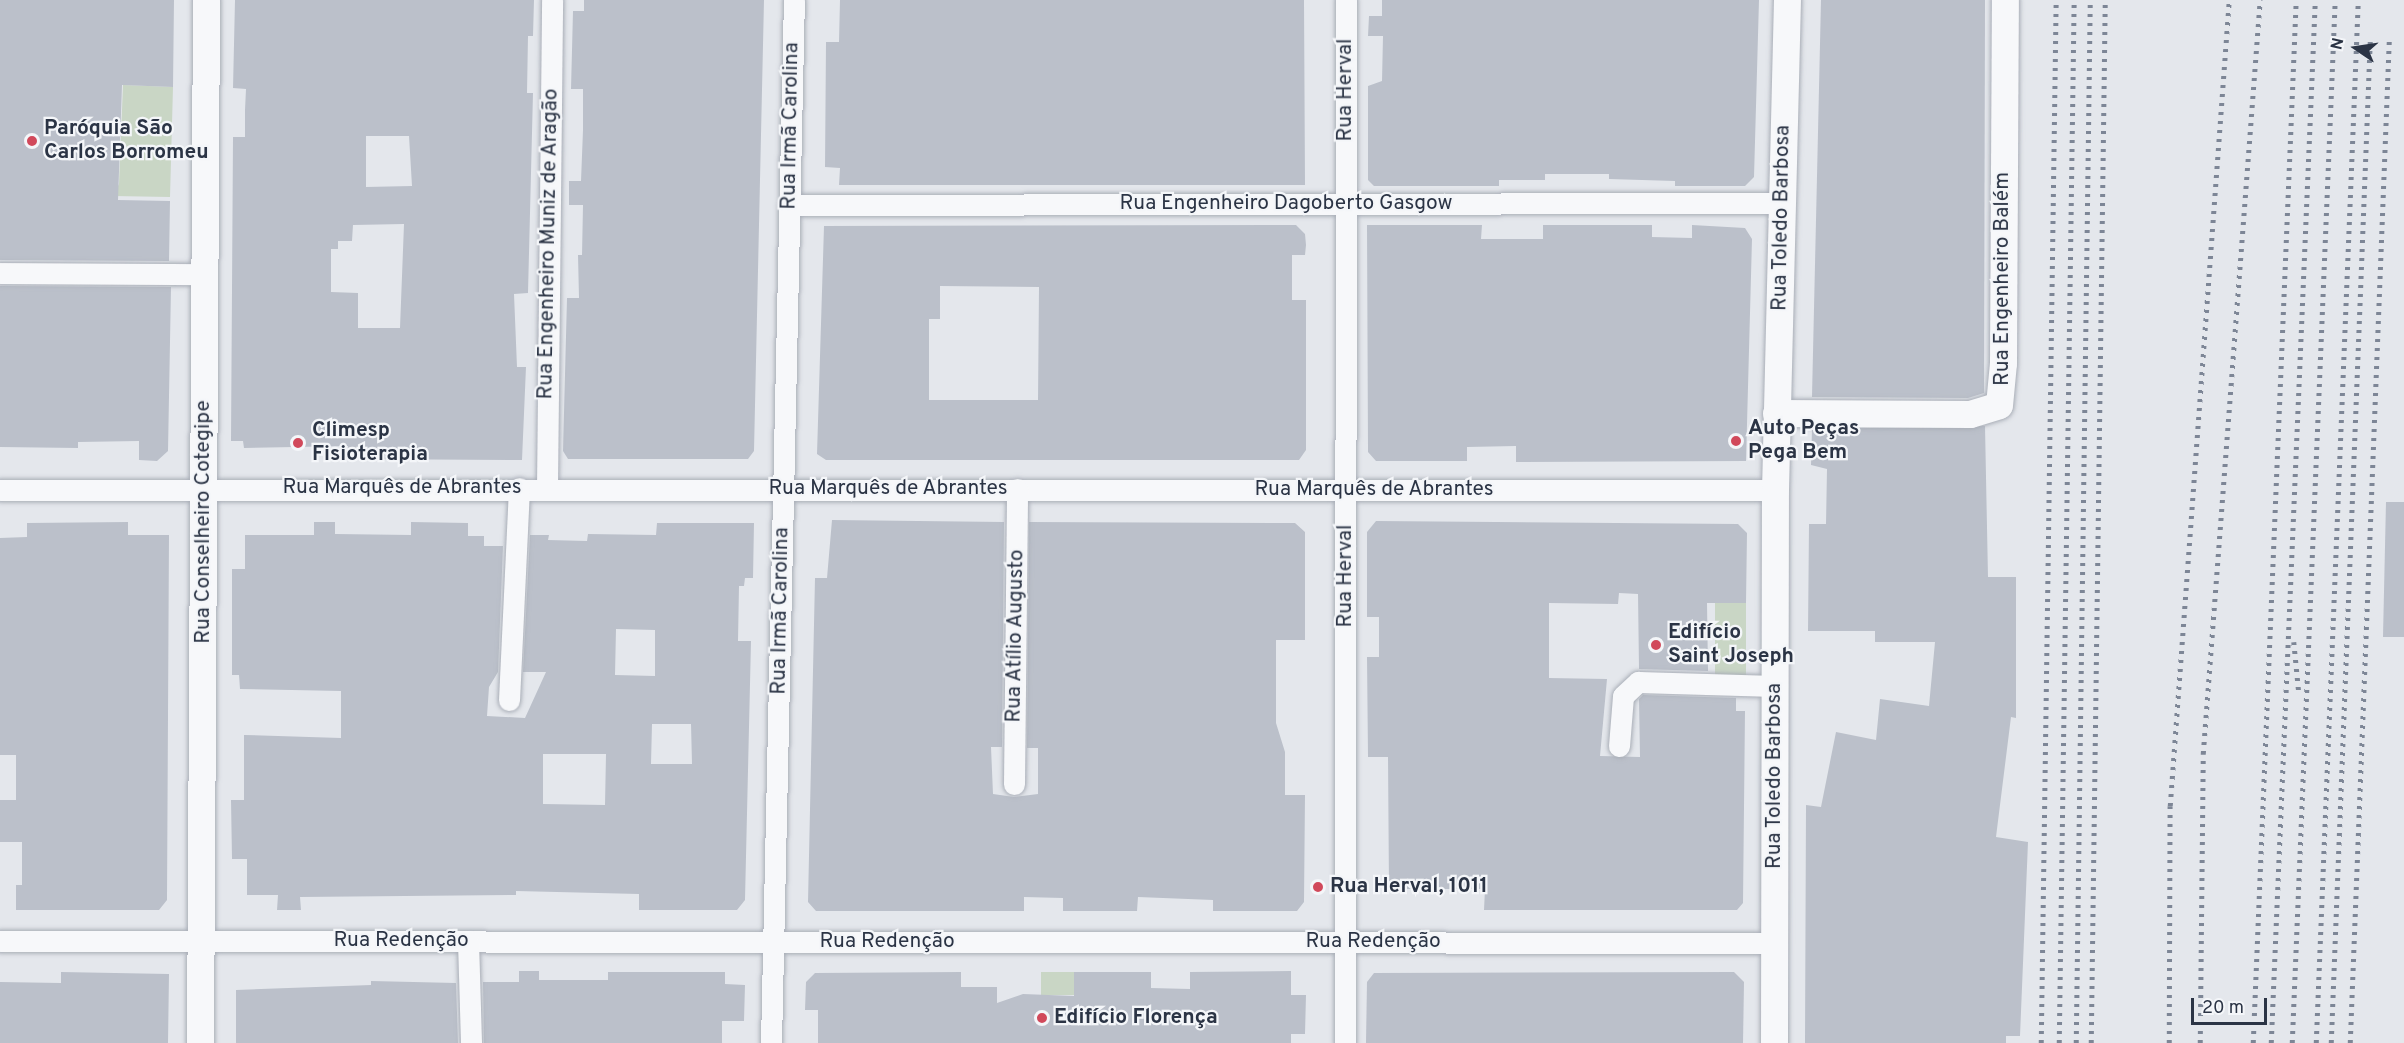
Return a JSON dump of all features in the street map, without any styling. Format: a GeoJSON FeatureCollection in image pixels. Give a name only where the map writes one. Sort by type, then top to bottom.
{"type":"FeatureCollection","features":[{"type":"Feature","properties":{"kind":"street","name":"Rua Conselheiro Cotegipe"},"geometry":{"type":"LineString","coordinates":[[200,1043],[206,0]]}},
{"type":"Feature","properties":{"kind":"street","name":"Rua Engenheiro Muniz de Aragão"},"geometry":{"type":"LineString","coordinates":[[547,488],[552,0]]}},
{"type":"Feature","properties":{"kind":"street","name":"Rua Irmã Carolina"},"geometry":{"type":"LineString","coordinates":[[771,1043],[794,0]]}},
{"type":"Feature","properties":{"kind":"street","name":"Rua Herval"},"geometry":{"type":"LineString","coordinates":[[1345,1043],[1346,0]]}},
{"type":"Feature","properties":{"kind":"street","name":"Rua Toledo Barbosa"},"geometry":{"type":"LineString","coordinates":[[1774,1043],[1775,490],[1787,0]]}},
{"type":"Feature","properties":{"kind":"street","name":"Rua Engenheiro Balém"},"geometry":{"type":"LineString","coordinates":[[1776,425],[1803,412],[1970,414],[1999,405],[2003,363],[2005,0]]}},
{"type":"Feature","properties":{"kind":"street","name":"Rua Engenheiro Dagoberto Gasgow"},"geometry":{"type":"LineString","coordinates":[[790,205],[1782,202]]}},
{"type":"Feature","properties":{"kind":"street"},"geometry":{"type":"LineString","coordinates":[[0,273],[205,274]]}},
{"type":"Feature","properties":{"kind":"street","name":"Rua Marquês de Abrantes"},"geometry":{"type":"LineString","coordinates":[[0,490],[204,487],[1775,490]]}},
{"type":"Feature","properties":{"kind":"street"},"geometry":{"type":"LineString","coordinates":[[509,700],[519,488]]}},
{"type":"Feature","properties":{"kind":"street","name":"Rua Atílio Augusto"},"geometry":{"type":"LineString","coordinates":[[1014,784],[1017,489]]}},
{"type":"Feature","properties":{"kind":"street"},"geometry":{"type":"LineString","coordinates":[[1619,746],[1623,696],[1638,682],[1775,686]]}},
{"type":"Feature","properties":{"kind":"street","name":"Rua Redenção"},"geometry":{"type":"LineString","coordinates":[[0,941],[1775,943]]}},
{"type":"Feature","properties":{"kind":"street"},"geometry":{"type":"LineString","coordinates":[[468,941],[471,1043]]}},
{"type":"Feature","properties":{"kind":"green space"},"geometry":{"type":"Polygon","coordinates":[[[123,85],[173,87],[170,197],[113,196],[119,184],[123,85]]]}},
{"type":"Feature","properties":{"kind":"green space"},"geometry":{"type":"Polygon","coordinates":[[[1715,603],[1746,603],[1746,680],[1715,680],[1715,603]]]}},
{"type":"Feature","properties":{"kind":"green space"},"geometry":{"type":"Polygon","coordinates":[[[1041,972],[1074,972],[1074,995],[1041,995],[1041,972]]]}},
{"type":"Feature","properties":{"kind":"building"},"geometry":{"type":"Polygon","coordinates":[[[0,0],[174,0],[173,87],[122,85],[118,200],[170,201],[169,261],[0,260],[0,0]]]}},
{"type":"Feature","properties":{"kind":"building"},"geometry":{"type":"Polygon","coordinates":[[[235,0],[534,0],[533,36],[528,36],[527,93],[533,93],[528,293],[514,294],[517,367],[526,367],[522,460],[349,459],[348,446],[244,448],[243,441],[231,441],[233,137],[245,137],[246,89],[233,88],[235,0]],[[366,136],[366,187],[412,186],[409,136],[366,136]],[[404,224],[353,225],[352,241],[338,241],[338,249],[331,249],[331,292],[358,293],[358,328],[400,328],[404,224]]]}},
{"type":"Feature","properties":{"kind":"building"},"geometry":{"type":"Polygon","coordinates":[[[584,0],[764,0],[754,451],[748,459],[568,459],[563,451],[567,298],[579,298],[578,255],[582,255],[583,205],[569,205],[569,181],[581,181],[583,130],[583,89],[571,89],[573,11],[584,11],[584,0]]]}},
{"type":"Feature","properties":{"kind":"building"},"geometry":{"type":"Polygon","coordinates":[[[840,0],[1304,0],[1305,185],[839,185],[840,168],[825,167],[826,42],[839,42],[840,0]]]}},
{"type":"Feature","properties":{"kind":"building"},"geometry":{"type":"Polygon","coordinates":[[[1382,0],[1759,0],[1754,177],[1745,186],[1675,186],[1675,181],[1609,179],[1609,174],[1545,174],[1545,180],[1499,180],[1499,186],[1374,186],[1368,180],[1368,86],[1382,81],[1383,36],[1368,36],[1369,16],[1382,16],[1382,0]]]}},
{"type":"Feature","properties":{"kind":"building"},"geometry":{"type":"Polygon","coordinates":[[[1821,0],[1985,0],[1984,393],[1968,398],[1812,397],[1821,0]]]}},
{"type":"Feature","properties":{"kind":"building"},"geometry":{"type":"Polygon","coordinates":[[[1296,225],[1305,234],[1306,245],[1305,255],[1292,255],[1292,300],[1306,300],[1306,450],[1299,460],[826,460],[817,454],[824,226],[1296,225]],[[940,286],[940,319],[929,319],[929,400],[1038,400],[1039,287],[940,286]]]}},
{"type":"Feature","properties":{"kind":"building"},"geometry":{"type":"Polygon","coordinates":[[[1367,225],[1482,225],[1481,239],[1543,239],[1543,225],[1652,225],[1652,237],[1692,238],[1692,225],[1745,228],[1752,239],[1746,461],[1516,462],[1516,446],[1467,447],[1467,461],[1376,461],[1368,452],[1367,225]]]}},
{"type":"Feature","properties":{"kind":"building"},"geometry":{"type":"Polygon","coordinates":[[[0,286],[171,287],[168,451],[157,461],[139,460],[139,441],[78,442],[78,448],[0,447],[0,286]]]}},
{"type":"Feature","properties":{"kind":"building"},"geometry":{"type":"Polygon","coordinates":[[[1985,426],[1988,577],[2016,577],[2016,718],[2011,717],[1996,837],[2028,842],[2020,1036],[2006,1036],[2006,1043],[1805,1043],[1806,805],[1821,807],[1836,732],[1876,740],[1880,699],[1929,706],[1935,642],[1875,642],[1875,631],[1808,631],[1809,524],[1826,524],[1827,469],[1811,465],[1812,429],[1985,426]]]}},
{"type":"Feature","properties":{"kind":"building"},"geometry":{"type":"Polygon","coordinates":[[[2386,502],[2404,502],[2404,637],[2383,637],[2386,502]]]}},
{"type":"Feature","properties":{"kind":"building"},"geometry":{"type":"Polygon","coordinates":[[[832,520],[1004,522],[1002,747],[991,747],[993,794],[1014,797],[1038,794],[1038,748],[1027,748],[1029,522],[1295,523],[1305,532],[1305,640],[1276,640],[1276,723],[1285,752],[1285,795],[1305,795],[1304,902],[1297,911],[1213,911],[1213,900],[1138,897],[1137,911],[1063,911],[1063,898],[1024,897],[1024,911],[816,911],[808,902],[815,578],[827,578],[832,520]]]}},
{"type":"Feature","properties":{"kind":"building"},"geometry":{"type":"Polygon","coordinates":[[[1376,521],[1738,524],[1747,533],[1746,603],[1707,603],[1708,671],[1639,669],[1638,594],[1619,593],[1618,604],[1549,603],[1549,678],[1607,679],[1600,756],[1640,757],[1639,699],[1643,695],[1736,698],[1736,711],[1745,711],[1743,903],[1737,910],[1484,910],[1485,889],[1389,889],[1388,757],[1368,757],[1367,657],[1379,657],[1379,617],[1367,617],[1367,532],[1376,521]]]}},
{"type":"Feature","properties":{"kind":"building"},"geometry":{"type":"Polygon","coordinates":[[[128,522],[128,535],[169,535],[167,900],[159,910],[16,910],[16,885],[22,885],[22,842],[0,842],[0,800],[16,800],[16,755],[0,755],[0,538],[27,537],[27,523],[128,522]]]}},
{"type":"Feature","properties":{"kind":"building"},"geometry":{"type":"Polygon","coordinates":[[[314,522],[335,522],[335,534],[411,535],[411,522],[468,523],[468,536],[484,536],[484,546],[503,546],[498,672],[489,687],[487,716],[525,718],[546,672],[523,672],[530,535],[549,535],[548,540],[587,541],[588,534],[656,535],[657,523],[754,523],[753,578],[745,578],[744,586],[739,586],[738,641],[751,641],[745,900],[737,910],[639,910],[639,894],[516,891],[516,895],[300,897],[301,910],[277,910],[278,895],[247,895],[247,859],[232,859],[231,800],[244,800],[244,735],[341,738],[341,691],[240,689],[239,675],[232,675],[232,569],[245,569],[245,535],[314,535],[314,522]],[[616,629],[615,675],[655,676],[655,630],[616,629]],[[652,724],[651,764],[692,764],[691,724],[652,724]],[[543,754],[543,804],[605,805],[606,754],[543,754]]]}},
{"type":"Feature","properties":{"kind":"building"},"geometry":{"type":"Polygon","coordinates":[[[519,971],[539,971],[539,980],[608,980],[608,972],[725,972],[725,984],[745,985],[744,1021],[722,1021],[722,1043],[484,1043],[483,982],[519,982],[519,971]]]}},
{"type":"Feature","properties":{"kind":"building"},"geometry":{"type":"Polygon","coordinates":[[[1291,971],[1291,995],[1306,995],[1305,1034],[1291,1034],[1291,1043],[818,1043],[818,1010],[805,1010],[806,982],[815,973],[961,972],[961,987],[997,987],[997,1003],[1023,994],[1074,996],[1074,972],[1151,972],[1151,988],[1190,989],[1190,972],[1291,971]]]}},
{"type":"Feature","properties":{"kind":"building"},"geometry":{"type":"Polygon","coordinates":[[[61,972],[169,974],[168,1043],[0,1043],[0,982],[61,983],[61,972]]]}},
{"type":"Feature","properties":{"kind":"building"},"geometry":{"type":"Polygon","coordinates":[[[1734,972],[1744,982],[1743,1043],[1366,1043],[1367,982],[1374,973],[1734,972]]]}},
{"type":"Feature","properties":{"kind":"building"},"geometry":{"type":"Polygon","coordinates":[[[371,981],[456,983],[458,1043],[236,1043],[236,990],[371,985],[371,981]]]}},
{"type":"Feature","properties":{"kind":"railway"},"geometry":{"type":"LineString","coordinates":[[2041,1043],[2056,0]]}},
{"type":"Feature","properties":{"kind":"railway"},"geometry":{"type":"LineString","coordinates":[[2059,1043],[2074,0]]}},
{"type":"Feature","properties":{"kind":"railway"},"geometry":{"type":"LineString","coordinates":[[2076,1043],[2090,0]]}},
{"type":"Feature","properties":{"kind":"railway"},"geometry":{"type":"LineString","coordinates":[[2091,1043],[2105,0]]}},
{"type":"Feature","properties":{"kind":"railway"},"geometry":{"type":"LineString","coordinates":[[2169,1043],[2170,806],[2229,0]]}},
{"type":"Feature","properties":{"kind":"railway"},"geometry":{"type":"LineString","coordinates":[[2200,1043],[2203,754],[2260,0]]}},
{"type":"Feature","properties":{"kind":"railway"},"geometry":{"type":"LineString","coordinates":[[2253,1043],[2296,0]]}},
{"type":"Feature","properties":{"kind":"railway"},"geometry":{"type":"LineString","coordinates":[[2271,1043],[2315,0]]}},
{"type":"Feature","properties":{"kind":"railway"},"geometry":{"type":"LineString","coordinates":[[2292,1043],[2335,0]]}},
{"type":"Feature","properties":{"kind":"railway"},"geometry":{"type":"LineString","coordinates":[[2316,1043],[2358,0]]}},
{"type":"Feature","properties":{"kind":"railway"},"geometry":{"type":"LineString","coordinates":[[2350,1043],[2389,40]]}},
{"type":"Feature","properties":{"kind":"railway"},"geometry":{"type":"LineString","coordinates":[[2331,1043],[2370,41]]}},
{"type":"Feature","properties":{"kind":"railway"},"geometry":{"type":"LineString","coordinates":[[2294,642],[2299,693]]}},
{"type":"Feature","properties":{"kind":"place","name":"Paróquia São Carlos Borromeu"},"geometry":{"type":"Point","coordinates":[32,141]}},
{"type":"Feature","properties":{"kind":"place","name":"Auto Peças Pega Bem"},"geometry":{"type":"Point","coordinates":[1736,441]}},
{"type":"Feature","properties":{"kind":"place","name":"Climesp Fisioterapia"},"geometry":{"type":"Point","coordinates":[298,443]}},
{"type":"Feature","properties":{"kind":"place","name":"Edifício Saint Joseph"},"geometry":{"type":"Point","coordinates":[1656,645]}},
{"type":"Feature","properties":{"kind":"place","name":"Rua Herval, 1011"},"geometry":{"type":"Point","coordinates":[1318,887]}},
{"type":"Feature","properties":{"kind":"place","name":"Edifício Florença"},"geometry":{"type":"Point","coordinates":[1042,1018]}}]}
